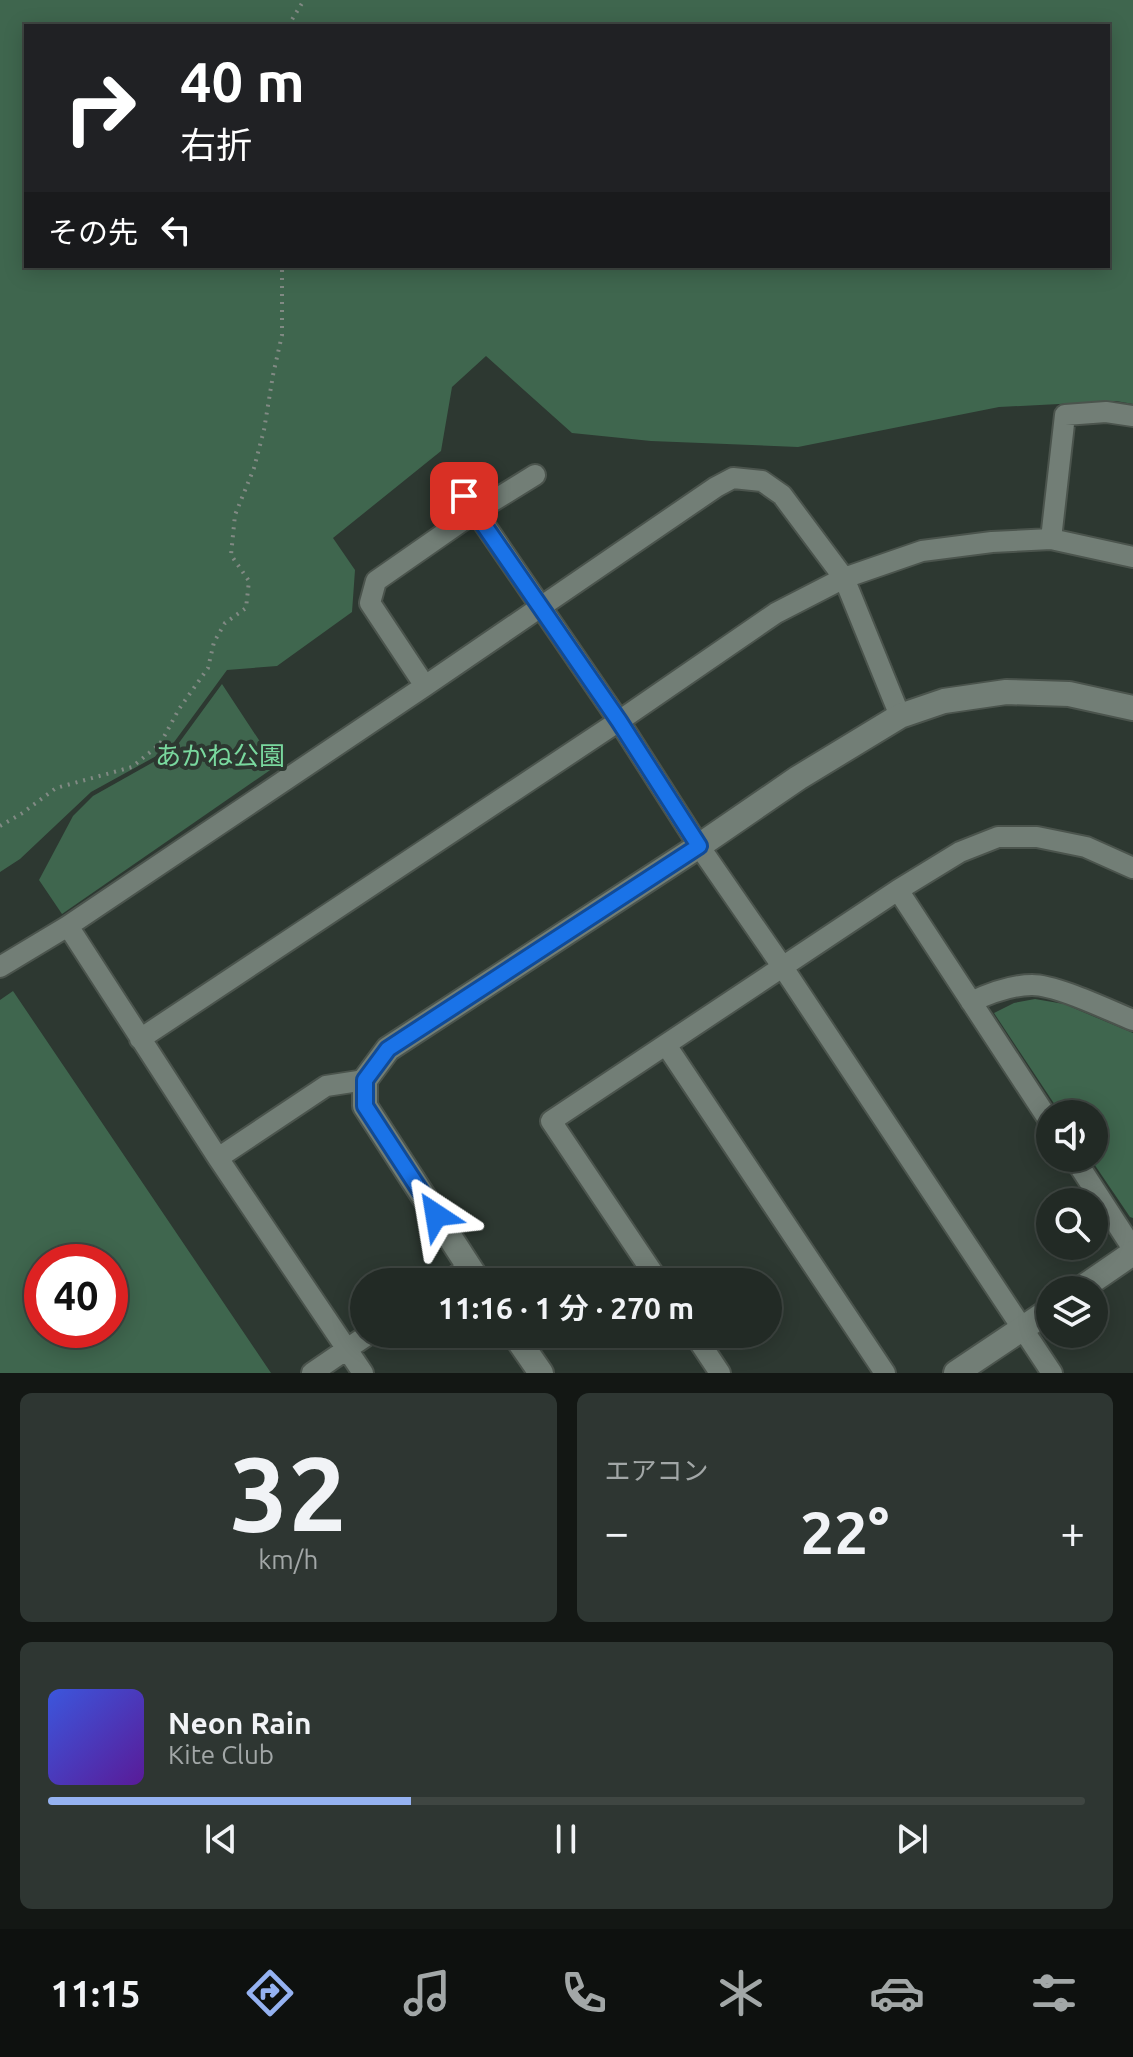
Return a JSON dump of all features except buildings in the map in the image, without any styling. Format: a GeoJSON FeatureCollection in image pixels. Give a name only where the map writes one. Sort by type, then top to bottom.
{"type":"FeatureCollection","features":[{"type":"Feature","properties":{"kind":"street"},"geometry":{"type":"LineString","coordinates":[[1051,539],[1065,415],[1106,412],[1133,416]]}},
{"type":"Feature","properties":{"kind":"street"},"geometry":{"type":"LineString","coordinates":[[425,686],[370,603],[376,581],[475,512],[535,475]]}},
{"type":"Feature","properties":{"kind":"street"},"geometry":{"type":"LineString","coordinates":[[0,967],[68,926],[733,478],[762,481],[782,495],[844,578],[900,716]]}},
{"type":"Feature","properties":{"kind":"street"},"geometry":{"type":"LineString","coordinates":[[454,480],[619,721],[699,846],[1052,1373]]}},
{"type":"Feature","properties":{"kind":"street"},"geometry":{"type":"LineString","coordinates":[[140,1039],[619,721],[765,620],[844,578],[922,551],[992,542],[1051,539],[1133,557]]}},
{"type":"Feature","properties":{"kind":"street"},"geometry":{"type":"LineString","coordinates":[[469,1268],[365,1106],[365,1080],[388,1049],[798,778],[900,716],[944,701],[1006,692],[1069,694],[1133,708]]}},
{"type":"Feature","properties":{"kind":"street"},"geometry":{"type":"LineString","coordinates":[[650,1268],[551,1121],[782,966],[960,852],[998,837],[1037,837],[1086,847],[1133,868]]}},
{"type":"Feature","properties":{"kind":"street"},"geometry":{"type":"LineString","coordinates":[[898,890],[1036,1101]]}},
{"type":"Feature","properties":{"kind":"street"},"geometry":{"type":"LineString","coordinates":[[68,926],[218,1158],[363,1373]]}},
{"type":"Feature","properties":{"kind":"street"},"geometry":{"type":"LineString","coordinates":[[971,1002],[990,993],[1032,985],[1064,992],[1133,1020]]}},
{"type":"Feature","properties":{"kind":"street"},"geometry":{"type":"LineString","coordinates":[[666,1045],[885,1373]]}},
{"type":"Feature","properties":{"kind":"street"},"geometry":{"type":"LineString","coordinates":[[218,1158],[326,1086],[365,1080]]}},
{"type":"Feature","properties":{"kind":"street"},"geometry":{"type":"LineString","coordinates":[[1083,1172],[1133,1251],[1098,1276]]}},
{"type":"Feature","properties":{"kind":"street"},"geometry":{"type":"LineString","coordinates":[[956,1373],[1036,1319]]}},
{"type":"Feature","properties":{"kind":"street"},"geometry":{"type":"LineString","coordinates":[[312,1373],[350,1346]]}},
{"type":"Feature","properties":{"kind":"street"},"geometry":{"type":"LineString","coordinates":[[524,1348],[541,1373]]}},
{"type":"Feature","properties":{"kind":"street"},"geometry":{"type":"LineString","coordinates":[[703,1348],[720,1373]]}},
{"type":"Feature","properties":{"kind":"path"},"geometry":{"type":"LineString","coordinates":[[289,24],[304,0]]}},
{"type":"Feature","properties":{"kind":"path"},"geometry":{"type":"LineString","coordinates":[[0,826],[56,788],[132,767],[160,744],[179,709],[208,668],[214,642],[225,623],[246,608],[249,581],[231,555],[235,515],[254,468],[264,430],[282,335],[282,268]]}},
{"type":"Feature","properties":{"kind":"green space"},"geometry":{"type":"Polygon","coordinates":[[[0,0],[1133,0],[1133,404],[1116,401],[999,407],[798,447],[651,441],[572,433],[486,356],[452,387],[441,451],[333,538],[355,570],[352,612],[277,666],[227,670],[169,749],[91,792],[20,859],[0,872],[0,0]]]}},
{"type":"Feature","properties":{"kind":"green space","name":"あかね公園"},"geometry":{"type":"Polygon","coordinates":[[[222,684],[276,766],[62,914],[39,880],[73,816],[93,796],[173,751],[222,684]]]}},
{"type":"Feature","properties":{"kind":"green space"},"geometry":{"type":"Polygon","coordinates":[[[13,991],[271,1373],[0,1373],[0,1000],[13,991]]]}},
{"type":"Feature","properties":{"kind":"green space"},"geometry":{"type":"Polygon","coordinates":[[[1035,999],[1064,1004],[1133,1033],[1133,1218],[1099,1172],[1108,1172],[1108,1100],[1052,1100],[994,1013],[1014,1003],[1035,999]]]}},
{"type":"Feature","properties":{"kind":"route"},"geometry":{"type":"LineString","coordinates":[[436,1215],[365,1106],[365,1080],[388,1049],[699,846],[619,721],[464,496]]}}]}
